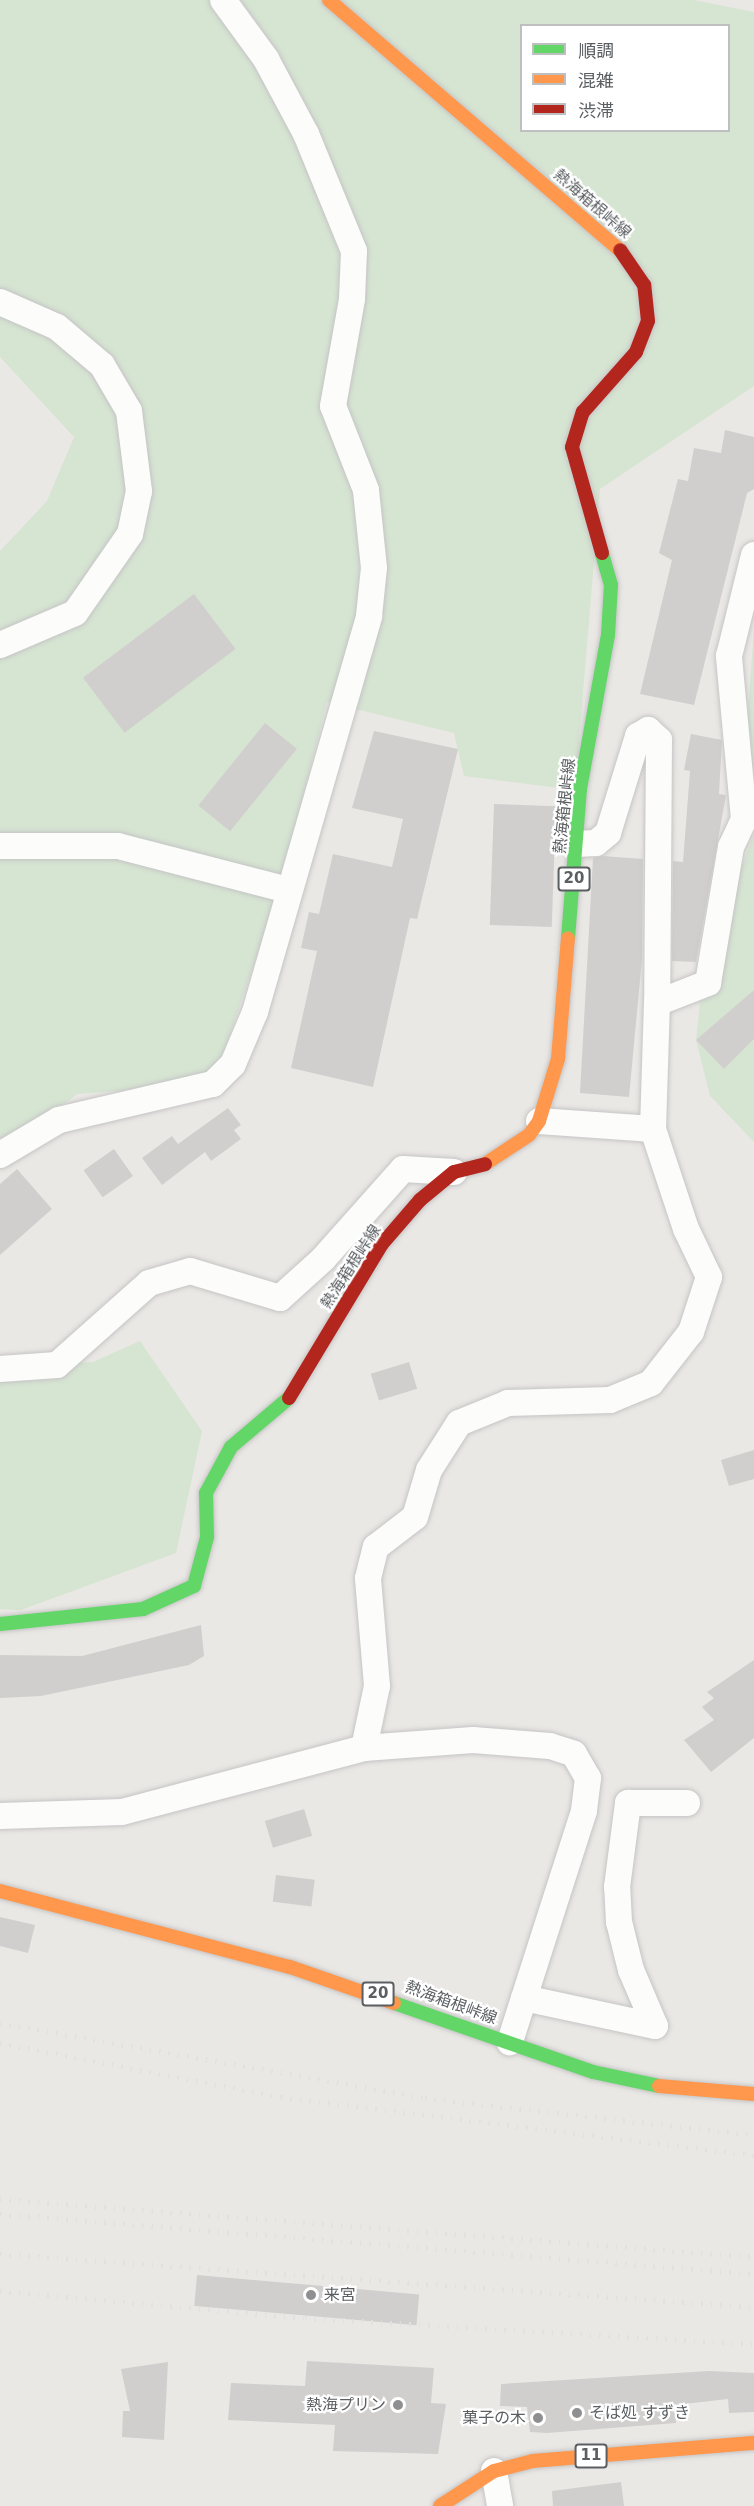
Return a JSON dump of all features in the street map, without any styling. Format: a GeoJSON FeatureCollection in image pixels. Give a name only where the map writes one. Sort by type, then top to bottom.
{"type":"FeatureCollection","features":[{"type":"Feature","properties":{"kind":"main road","name":"熱海箱根峠線"},"geometry":{"type":"LineString","coordinates":[[0,1624],[143,1609],[194,1586],[207,1537],[206,1494],[231,1448],[289,1398],[382,1244],[454,1172],[515,1149],[539,1121],[558,1059],[576,844],[608,635],[611,585],[572,447],[583,412],[636,352],[648,321],[644,285],[621,250],[329,0]]}},
{"type":"Feature","properties":{"kind":"main road","name":"熱海箱根峠線"},"geometry":{"type":"LineString","coordinates":[[0,1892],[290,1967],[593,2072],[672,2089],[754,2094]]}},
{"type":"Feature","properties":{"kind":"main road","name":"11"},"geometry":{"type":"LineString","coordinates":[[440,2506],[494,2471],[533,2461],[754,2444]]}},
{"type":"Feature","properties":{"kind":"street"},"geometry":{"type":"LineString","coordinates":[[0,1155],[59,1120],[213,1084],[234,1064],[255,1012],[288,890],[369,616],[374,568],[366,490],[333,406],[352,299],[354,251],[306,134],[266,59],[223,0]]}},
{"type":"Feature","properties":{"kind":"street"},"geometry":{"type":"LineString","coordinates":[[0,302],[57,327],[102,365],[129,411],[139,490],[130,534],[75,613],[0,645]]}},
{"type":"Feature","properties":{"kind":"street"},"geometry":{"type":"LineString","coordinates":[[657,1003],[708,983],[731,847],[744,819],[729,656],[754,555]]}},
{"type":"Feature","properties":{"kind":"street"},"geometry":{"type":"LineString","coordinates":[[364,1748],[377,1686],[368,1578],[376,1547],[415,1517],[429,1470],[459,1423],[508,1403],[610,1400],[651,1383],[691,1332],[709,1277],[686,1228],[653,1129],[657,1003],[659,740],[648,730],[638,736],[608,833],[596,843],[576,844]]}},
{"type":"Feature","properties":{"kind":"street"},"geometry":{"type":"LineString","coordinates":[[0,846],[118,846],[288,890]]}},
{"type":"Feature","properties":{"kind":"street"},"geometry":{"type":"LineString","coordinates":[[539,1121],[653,1129]]}},
{"type":"Feature","properties":{"kind":"street"},"geometry":{"type":"LineString","coordinates":[[0,1369],[57,1365],[149,1283],[190,1271],[280,1298],[323,1259],[402,1169],[454,1172]]}},
{"type":"Feature","properties":{"kind":"street"},"geometry":{"type":"LineString","coordinates":[[0,1816],[122,1812],[364,1748],[473,1740],[550,1746],[574,1754],[588,1778],[584,1811],[510,2042]]}},
{"type":"Feature","properties":{"kind":"street"},"geometry":{"type":"LineString","coordinates":[[524,1998],[655,2026],[631,1970],[619,1922],[616,1887],[628,1803],[687,1803]]}},
{"type":"Feature","properties":{"kind":"street"},"geometry":{"type":"LineString","coordinates":[[494,2471],[500,2506]]}},
{"type":"Feature","properties":{"kind":"green space"},"geometry":{"type":"Polygon","coordinates":[[[0,0],[694,0],[754,12],[754,386],[600,489],[575,790],[464,776],[454,733],[327,702],[280,888],[213,1084],[77,1094],[0,1153],[0,551],[47,501],[74,437],[0,357],[0,0]]]}},
{"type":"Feature","properties":{"kind":"green space"},"geometry":{"type":"Polygon","coordinates":[[[754,628],[754,777],[747,722],[754,628]]]}},
{"type":"Feature","properties":{"kind":"green space"},"geometry":{"type":"Polygon","coordinates":[[[754,834],[754,1142],[710,1096],[696,1040],[704,963],[754,834]]]}},
{"type":"Feature","properties":{"kind":"green space"},"geometry":{"type":"Polygon","coordinates":[[[140,1341],[202,1431],[176,1553],[21,1610],[0,1609],[0,1367],[93,1362],[140,1341]]]}},
{"type":"Feature","properties":{"kind":"building"},"geometry":{"type":"Polygon","coordinates":[[[725,430],[754,437],[754,489],[747,493],[694,705],[640,694],[672,560],[659,553],[678,479],[688,481],[694,448],[721,453],[725,430]]]}},
{"type":"Feature","properties":{"kind":"building"},"geometry":{"type":"Polygon","coordinates":[[[194,594],[236,649],[125,733],[83,678],[194,594]]]}},
{"type":"Feature","properties":{"kind":"building"},"geometry":{"type":"Polygon","coordinates":[[[265,723],[297,749],[230,831],[198,805],[265,723]]]}},
{"type":"Feature","properties":{"kind":"building"},"geometry":{"type":"Polygon","coordinates":[[[374,731],[458,749],[417,919],[410,918],[373,1087],[291,1068],[317,951],[301,948],[309,912],[319,914],[333,854],[392,867],[403,819],[352,808],[374,731]]]}},
{"type":"Feature","properties":{"kind":"building"},"geometry":{"type":"Polygon","coordinates":[[[691,734],[722,740],[719,794],[726,795],[696,962],[672,961],[673,861],[683,862],[690,771],[684,770],[691,734]]]}},
{"type":"Feature","properties":{"kind":"building"},"geometry":{"type":"Polygon","coordinates":[[[494,804],[556,806],[552,927],[490,925],[494,804]]]}},
{"type":"Feature","properties":{"kind":"building"},"geometry":{"type":"Polygon","coordinates":[[[603,856],[643,859],[642,959],[629,1097],[580,1093],[593,858],[603,856]]]}},
{"type":"Feature","properties":{"kind":"building"},"geometry":{"type":"Polygon","coordinates":[[[754,990],[754,1039],[724,1069],[696,1040],[754,990]]]}},
{"type":"Feature","properties":{"kind":"building"},"geometry":{"type":"Polygon","coordinates":[[[228,1108],[241,1125],[234,1130],[241,1139],[211,1161],[205,1152],[162,1185],[142,1158],[172,1136],[178,1144],[228,1108]]]}},
{"type":"Feature","properties":{"kind":"building"},"geometry":{"type":"Polygon","coordinates":[[[114,1149],[133,1176],[103,1197],[84,1170],[114,1149]]]}},
{"type":"Feature","properties":{"kind":"building"},"geometry":{"type":"Polygon","coordinates":[[[17,1169],[52,1209],[0,1255],[0,1184],[17,1169]]]}},
{"type":"Feature","properties":{"kind":"building"},"geometry":{"type":"Polygon","coordinates":[[[409,1362],[417,1389],[379,1400],[371,1374],[409,1362]]]}},
{"type":"Feature","properties":{"kind":"building"},"geometry":{"type":"Polygon","coordinates":[[[754,1450],[754,1479],[729,1486],[721,1460],[754,1450]]]}},
{"type":"Feature","properties":{"kind":"building"},"geometry":{"type":"Polygon","coordinates":[[[201,1625],[204,1656],[189,1665],[41,1696],[0,1698],[0,1655],[82,1656],[201,1625]]]}},
{"type":"Feature","properties":{"kind":"building"},"geometry":{"type":"Polygon","coordinates":[[[754,1660],[754,1738],[711,1772],[684,1740],[714,1720],[702,1707],[714,1698],[707,1692],[754,1660]]]}},
{"type":"Feature","properties":{"kind":"building"},"geometry":{"type":"Polygon","coordinates":[[[304,1809],[312,1836],[273,1848],[265,1821],[304,1809]]]}},
{"type":"Feature","properties":{"kind":"building"},"geometry":{"type":"Polygon","coordinates":[[[276,1875],[315,1880],[311,1907],[273,1902],[276,1875]]]}},
{"type":"Feature","properties":{"kind":"building"},"geometry":{"type":"Polygon","coordinates":[[[0,1917],[35,1925],[28,1953],[0,1946],[0,1917]]]}},
{"type":"Feature","properties":{"kind":"building"},"geometry":{"type":"Polygon","coordinates":[[[197,2275],[419,2294],[416,2325],[194,2306],[197,2275]]]}},
{"type":"Feature","properties":{"kind":"building"},"geometry":{"type":"Polygon","coordinates":[[[307,2361],[434,2368],[431,2403],[446,2404],[438,2454],[333,2451],[335,2425],[228,2420],[231,2383],[305,2386],[307,2361]]]}},
{"type":"Feature","properties":{"kind":"building"},"geometry":{"type":"Polygon","coordinates":[[[168,2362],[164,2440],[122,2437],[123,2411],[130,2411],[121,2369],[168,2362]]]}},
{"type":"Feature","properties":{"kind":"building"},"geometry":{"type":"Polygon","coordinates":[[[709,2371],[754,2373],[754,2412],[729,2413],[728,2399],[675,2405],[676,2423],[547,2433],[530,2432],[527,2407],[500,2406],[501,2384],[709,2371]]]}},
{"type":"Feature","properties":{"kind":"building"},"geometry":{"type":"Polygon","coordinates":[[[621,2482],[624,2506],[553,2506],[552,2491],[621,2482]]]}},
{"type":"Feature","properties":{"kind":"railway"},"geometry":{"type":"LineString","coordinates":[[0,2023],[425,2098],[754,2135]]}},
{"type":"Feature","properties":{"kind":"railway"},"geometry":{"type":"LineString","coordinates":[[0,2043],[281,2097],[754,2155]]}},
{"type":"Feature","properties":{"kind":"railway"},"geometry":{"type":"LineString","coordinates":[[0,2199],[754,2257]]}},
{"type":"Feature","properties":{"kind":"railway"},"geometry":{"type":"LineString","coordinates":[[0,2214],[754,2274]]}},
{"type":"Feature","properties":{"kind":"railway"},"geometry":{"type":"LineString","coordinates":[[0,2254],[754,2307]]}},
{"type":"Feature","properties":{"kind":"railway"},"geometry":{"type":"LineString","coordinates":[[0,2291],[305,2318],[754,2344]]}},
{"type":"Feature","properties":{"kind":"traffic: fast"},"geometry":{"type":"LineString","coordinates":[[568,938],[580,789],[608,635],[611,585],[602,553]]}},
{"type":"Feature","properties":{"kind":"traffic: fast"},"geometry":{"type":"LineString","coordinates":[[0,1624],[143,1609],[194,1586],[207,1537],[206,1493],[231,1447],[289,1398]]}},
{"type":"Feature","properties":{"kind":"traffic: fast"},"geometry":{"type":"LineString","coordinates":[[394,2003],[593,2072],[659,2086]]}},
{"type":"Feature","properties":{"kind":"traffic: slow"},"geometry":{"type":"LineString","coordinates":[[329,0],[620,250]]}},
{"type":"Feature","properties":{"kind":"traffic: slow"},"geometry":{"type":"LineString","coordinates":[[485,1164],[529,1135],[539,1121],[558,1059],[568,938]]}},
{"type":"Feature","properties":{"kind":"traffic: slow"},"geometry":{"type":"LineString","coordinates":[[0,1891],[290,1967],[394,2003]]}},
{"type":"Feature","properties":{"kind":"traffic: slow"},"geometry":{"type":"LineString","coordinates":[[659,2086],[754,2094]]}},
{"type":"Feature","properties":{"kind":"traffic: slow"},"geometry":{"type":"LineString","coordinates":[[440,2506],[494,2471],[533,2461],[754,2443]]}},
{"type":"Feature","properties":{"kind":"traffic: jam"},"geometry":{"type":"LineString","coordinates":[[602,553],[572,447],[583,412],[636,352],[648,321],[644,285],[620,250]]}},
{"type":"Feature","properties":{"kind":"traffic: jam"},"geometry":{"type":"LineString","coordinates":[[289,1398],[382,1244],[420,1200],[454,1172],[485,1164]]}},
{"type":"Feature","properties":{"kind":"place","name":"来宮"},"geometry":{"type":"Point","coordinates":[311,2295]}},
{"type":"Feature","properties":{"kind":"place","name":"熱海プリン"},"geometry":{"type":"Point","coordinates":[398,2405]}},
{"type":"Feature","properties":{"kind":"place","name":"そば処 すずき"},"geometry":{"type":"Point","coordinates":[577,2413]}},
{"type":"Feature","properties":{"kind":"place","name":"菓子の木"},"geometry":{"type":"Point","coordinates":[538,2418]}}]}
